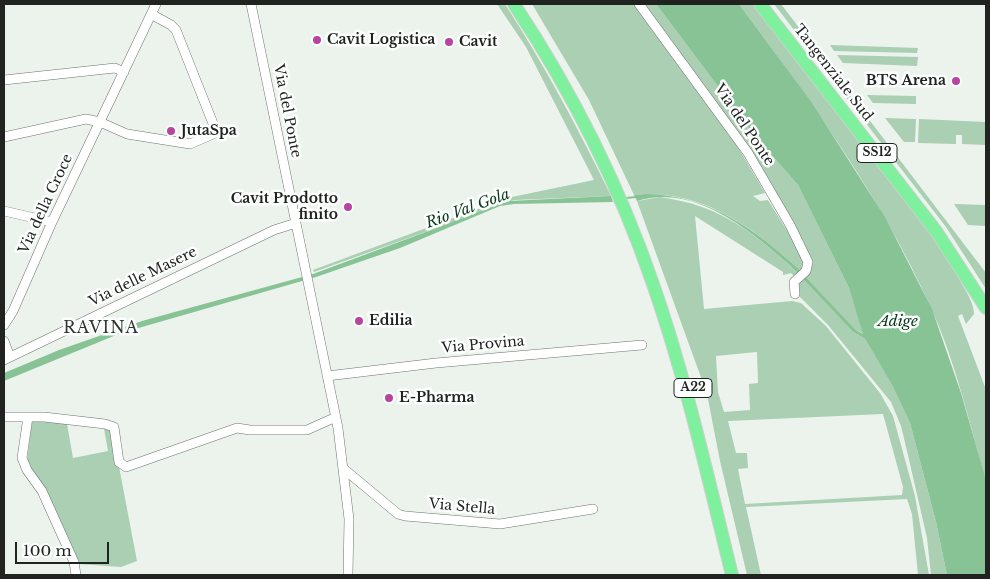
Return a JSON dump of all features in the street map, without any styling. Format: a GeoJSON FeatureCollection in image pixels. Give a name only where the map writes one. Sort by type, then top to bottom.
{"type":"FeatureCollection","features":[{"type":"Feature","properties":{"kind":"highway","name":"A22"},"geometry":{"type":"LineString","coordinates":[[514,4],[552,65],[619,187]]}},
{"type":"Feature","properties":{"kind":"highway","name":"A22"},"geometry":{"type":"LineString","coordinates":[[524,4],[555,53],[585,108],[664,288],[684,355],[740,575]]}},
{"type":"Feature","properties":{"kind":"highway","name":"Tangenziale Sud"},"geometry":{"type":"LineString","coordinates":[[760,4],[945,244],[955,267],[982,308]]}},
{"type":"Feature","properties":{"kind":"highway","name":"Tangenziale Sud"},"geometry":{"type":"LineString","coordinates":[[769,4],[943,228],[986,295]]}},
{"type":"Feature","properties":{"kind":"highway","name":"A22"},"geometry":{"type":"LineString","coordinates":[[627,205],[672,343],[732,575]]}},
{"type":"Feature","properties":{"kind":"street","name":"Via della Croce"},"geometry":{"type":"LineString","coordinates":[[4,325],[13,311],[52,222],[156,4]]}},
{"type":"Feature","properties":{"kind":"street","name":"Via del Ponte"},"geometry":{"type":"LineString","coordinates":[[251,4],[296,223]]}},
{"type":"Feature","properties":{"kind":"street","name":"Via del Ponte"},"geometry":{"type":"LineString","coordinates":[[639,4],[748,153],[806,256],[808,265],[806,270],[796,279],[793,287],[795,294]]}},
{"type":"Feature","properties":{"kind":"street"},"geometry":{"type":"LineString","coordinates":[[4,137],[86,119],[100,122],[127,134],[190,144],[210,136],[214,132],[214,126],[176,30],[171,25],[151,14]]}},
{"type":"Feature","properties":{"kind":"street"},"geometry":{"type":"LineString","coordinates":[[4,80],[115,68],[124,72]]}},
{"type":"Feature","properties":{"kind":"street"},"geometry":{"type":"LineString","coordinates":[[4,210],[52,222]]}},
{"type":"Feature","properties":{"kind":"street"},"geometry":{"type":"LineString","coordinates":[[296,223],[336,417],[344,469],[349,519],[348,575]]}},
{"type":"Feature","properties":{"kind":"street","name":"Via delle Masere"},"geometry":{"type":"LineString","coordinates":[[7,359],[274,230],[296,223]]}},
{"type":"Feature","properties":{"kind":"street"},"geometry":{"type":"LineString","coordinates":[[4,341],[7,359]]}},
{"type":"Feature","properties":{"kind":"street","name":"Via Provina"},"geometry":{"type":"LineString","coordinates":[[327,376],[436,363],[642,345]]}},
{"type":"Feature","properties":{"kind":"street"},"geometry":{"type":"LineString","coordinates":[[4,417],[28,417],[106,424],[114,427],[119,462],[126,467],[236,428],[250,430],[307,430],[336,417]]}},
{"type":"Feature","properties":{"kind":"street"},"geometry":{"type":"LineString","coordinates":[[28,417],[22,458],[27,470],[42,491],[74,562],[76,575]]}},
{"type":"Feature","properties":{"kind":"street","name":"Via Stella"},"geometry":{"type":"LineString","coordinates":[[344,469],[398,514],[406,516],[500,524],[593,509]]}},
{"type":"Feature","properties":{"kind":"shaded area"},"geometry":{"type":"Polygon","coordinates":[[[497,4],[505,4],[534,51],[574,123],[611,196],[514,200],[314,272],[313,270],[507,198],[594,180],[526,47],[497,4]]]}},
{"type":"Feature","properties":{"kind":"shaded area"},"geometry":{"type":"Polygon","coordinates":[[[532,4],[638,4],[725,125],[765,193],[753,196],[760,201],[768,200],[801,253],[804,268],[801,271],[765,240],[725,214],[682,198],[659,194],[634,195],[589,100],[532,4]]]}},
{"type":"Feature","properties":{"kind":"shaded area"},"geometry":{"type":"Polygon","coordinates":[[[643,4],[656,4],[755,136],[798,185],[849,288],[864,334],[856,330],[805,276],[808,273],[779,202],[643,4]]]}},
{"type":"Feature","properties":{"kind":"shaded area"},"geometry":{"type":"Polygon","coordinates":[[[739,4],[756,4],[944,249],[967,292],[974,314],[966,324],[962,314],[958,316],[986,387],[986,481],[962,393],[940,328],[912,267],[843,151],[818,113],[739,4]]]}},
{"type":"Feature","properties":{"kind":"shaded area"},"geometry":{"type":"Polygon","coordinates":[[[774,4],[781,4],[986,273],[986,289],[946,227],[774,4]]]}},
{"type":"Feature","properties":{"kind":"shaded area"},"geometry":{"type":"Polygon","coordinates":[[[830,45],[918,48],[917,53],[834,51],[830,45]]]}},
{"type":"Feature","properties":{"kind":"shaded area"},"geometry":{"type":"Polygon","coordinates":[[[837,55],[918,57],[917,66],[843,63],[837,55]]]}},
{"type":"Feature","properties":{"kind":"shaded area"},"geometry":{"type":"Polygon","coordinates":[[[867,95],[916,96],[916,104],[873,103],[867,95]]]}},
{"type":"Feature","properties":{"kind":"shaded area"},"geometry":{"type":"Polygon","coordinates":[[[885,118],[916,119],[915,142],[904,142],[885,118]]]}},
{"type":"Feature","properties":{"kind":"shaded area"},"geometry":{"type":"Polygon","coordinates":[[[919,119],[986,122],[986,145],[962,144],[962,135],[956,135],[956,144],[918,143],[919,119]]]}},
{"type":"Feature","properties":{"kind":"shaded area"},"geometry":{"type":"Polygon","coordinates":[[[660,197],[682,201],[719,214],[751,233],[798,273],[794,276],[791,273],[783,275],[783,272],[695,216],[704,309],[792,301],[801,303],[826,326],[880,393],[893,416],[915,496],[929,575],[918,575],[912,514],[907,499],[746,507],[761,575],[747,575],[720,461],[707,394],[637,201],[660,197]],[[757,352],[716,356],[718,392],[724,412],[750,410],[749,384],[758,383],[757,352]],[[883,414],[728,421],[736,453],[747,453],[748,468],[738,469],[745,504],[902,495],[903,487],[883,414]]]}},
{"type":"Feature","properties":{"kind":"shaded area"},"geometry":{"type":"Polygon","coordinates":[[[954,204],[986,205],[986,226],[968,225],[954,204]]]}},
{"type":"Feature","properties":{"kind":"shaded area"},"geometry":{"type":"Polygon","coordinates":[[[802,278],[852,331],[865,339],[892,385],[910,423],[936,522],[947,575],[931,575],[927,538],[907,451],[901,426],[891,402],[828,325],[798,295],[796,282],[802,278]]]}},
{"type":"Feature","properties":{"kind":"shaded area"},"geometry":{"type":"Polygon","coordinates":[[[32,420],[67,424],[73,458],[108,451],[104,429],[112,430],[137,561],[121,567],[78,564],[27,463],[32,420]]]}},
{"type":"Feature","properties":{"kind":"water","name":"Adige"},"geometry":{"type":"Polygon","coordinates":[[[656,4],[739,4],[812,103],[885,217],[932,309],[961,393],[986,480],[986,575],[947,575],[936,522],[910,423],[892,385],[865,339],[852,331],[802,278],[805,276],[856,330],[863,334],[849,288],[798,185],[755,136],[656,4]]]}},
{"type":"Feature","properties":{"kind":"water"},"geometry":{"type":"Polygon","coordinates":[[[634,195],[669,196],[691,201],[711,208],[749,229],[801,271],[798,273],[764,243],[725,216],[704,206],[682,199],[660,197],[637,201],[634,195]]]}},
{"type":"Feature","properties":{"kind":"water"},"geometry":{"type":"Polygon","coordinates":[[[611,196],[613,202],[514,204],[500,206],[400,248],[316,277],[121,333],[4,381],[4,373],[59,350],[142,321],[313,274],[509,201],[611,196]]]}},
{"type":"Feature","properties":{"kind":"waterway","name":"Rio Val Gola"},"geometry":{"type":"LineString","coordinates":[[626,198],[636,197]]}},
{"type":"Feature","properties":{"kind":"place","name":"Cavit Logistica"},"geometry":{"type":"Point","coordinates":[317,40]}},
{"type":"Feature","properties":{"kind":"place","name":"Cavit"},"geometry":{"type":"Point","coordinates":[449,42]}},
{"type":"Feature","properties":{"kind":"place","name":"BTS Arena"},"geometry":{"type":"Point","coordinates":[956,81]}},
{"type":"Feature","properties":{"kind":"place","name":"JutaSpa"},"geometry":{"type":"Point","coordinates":[171,131]}},
{"type":"Feature","properties":{"kind":"place","name":"Cavit Prodotto finito"},"geometry":{"type":"Point","coordinates":[348,207]}},
{"type":"Feature","properties":{"kind":"place","name":"Edilia"},"geometry":{"type":"Point","coordinates":[359,321]}},
{"type":"Feature","properties":{"kind":"place","name":"E-Pharma"},"geometry":{"type":"Point","coordinates":[389,398]}},
{"type":"Feature","properties":{"kind":"district","name":"RAVINA"},"geometry":{"type":"Point","coordinates":[101,328]}}]}
